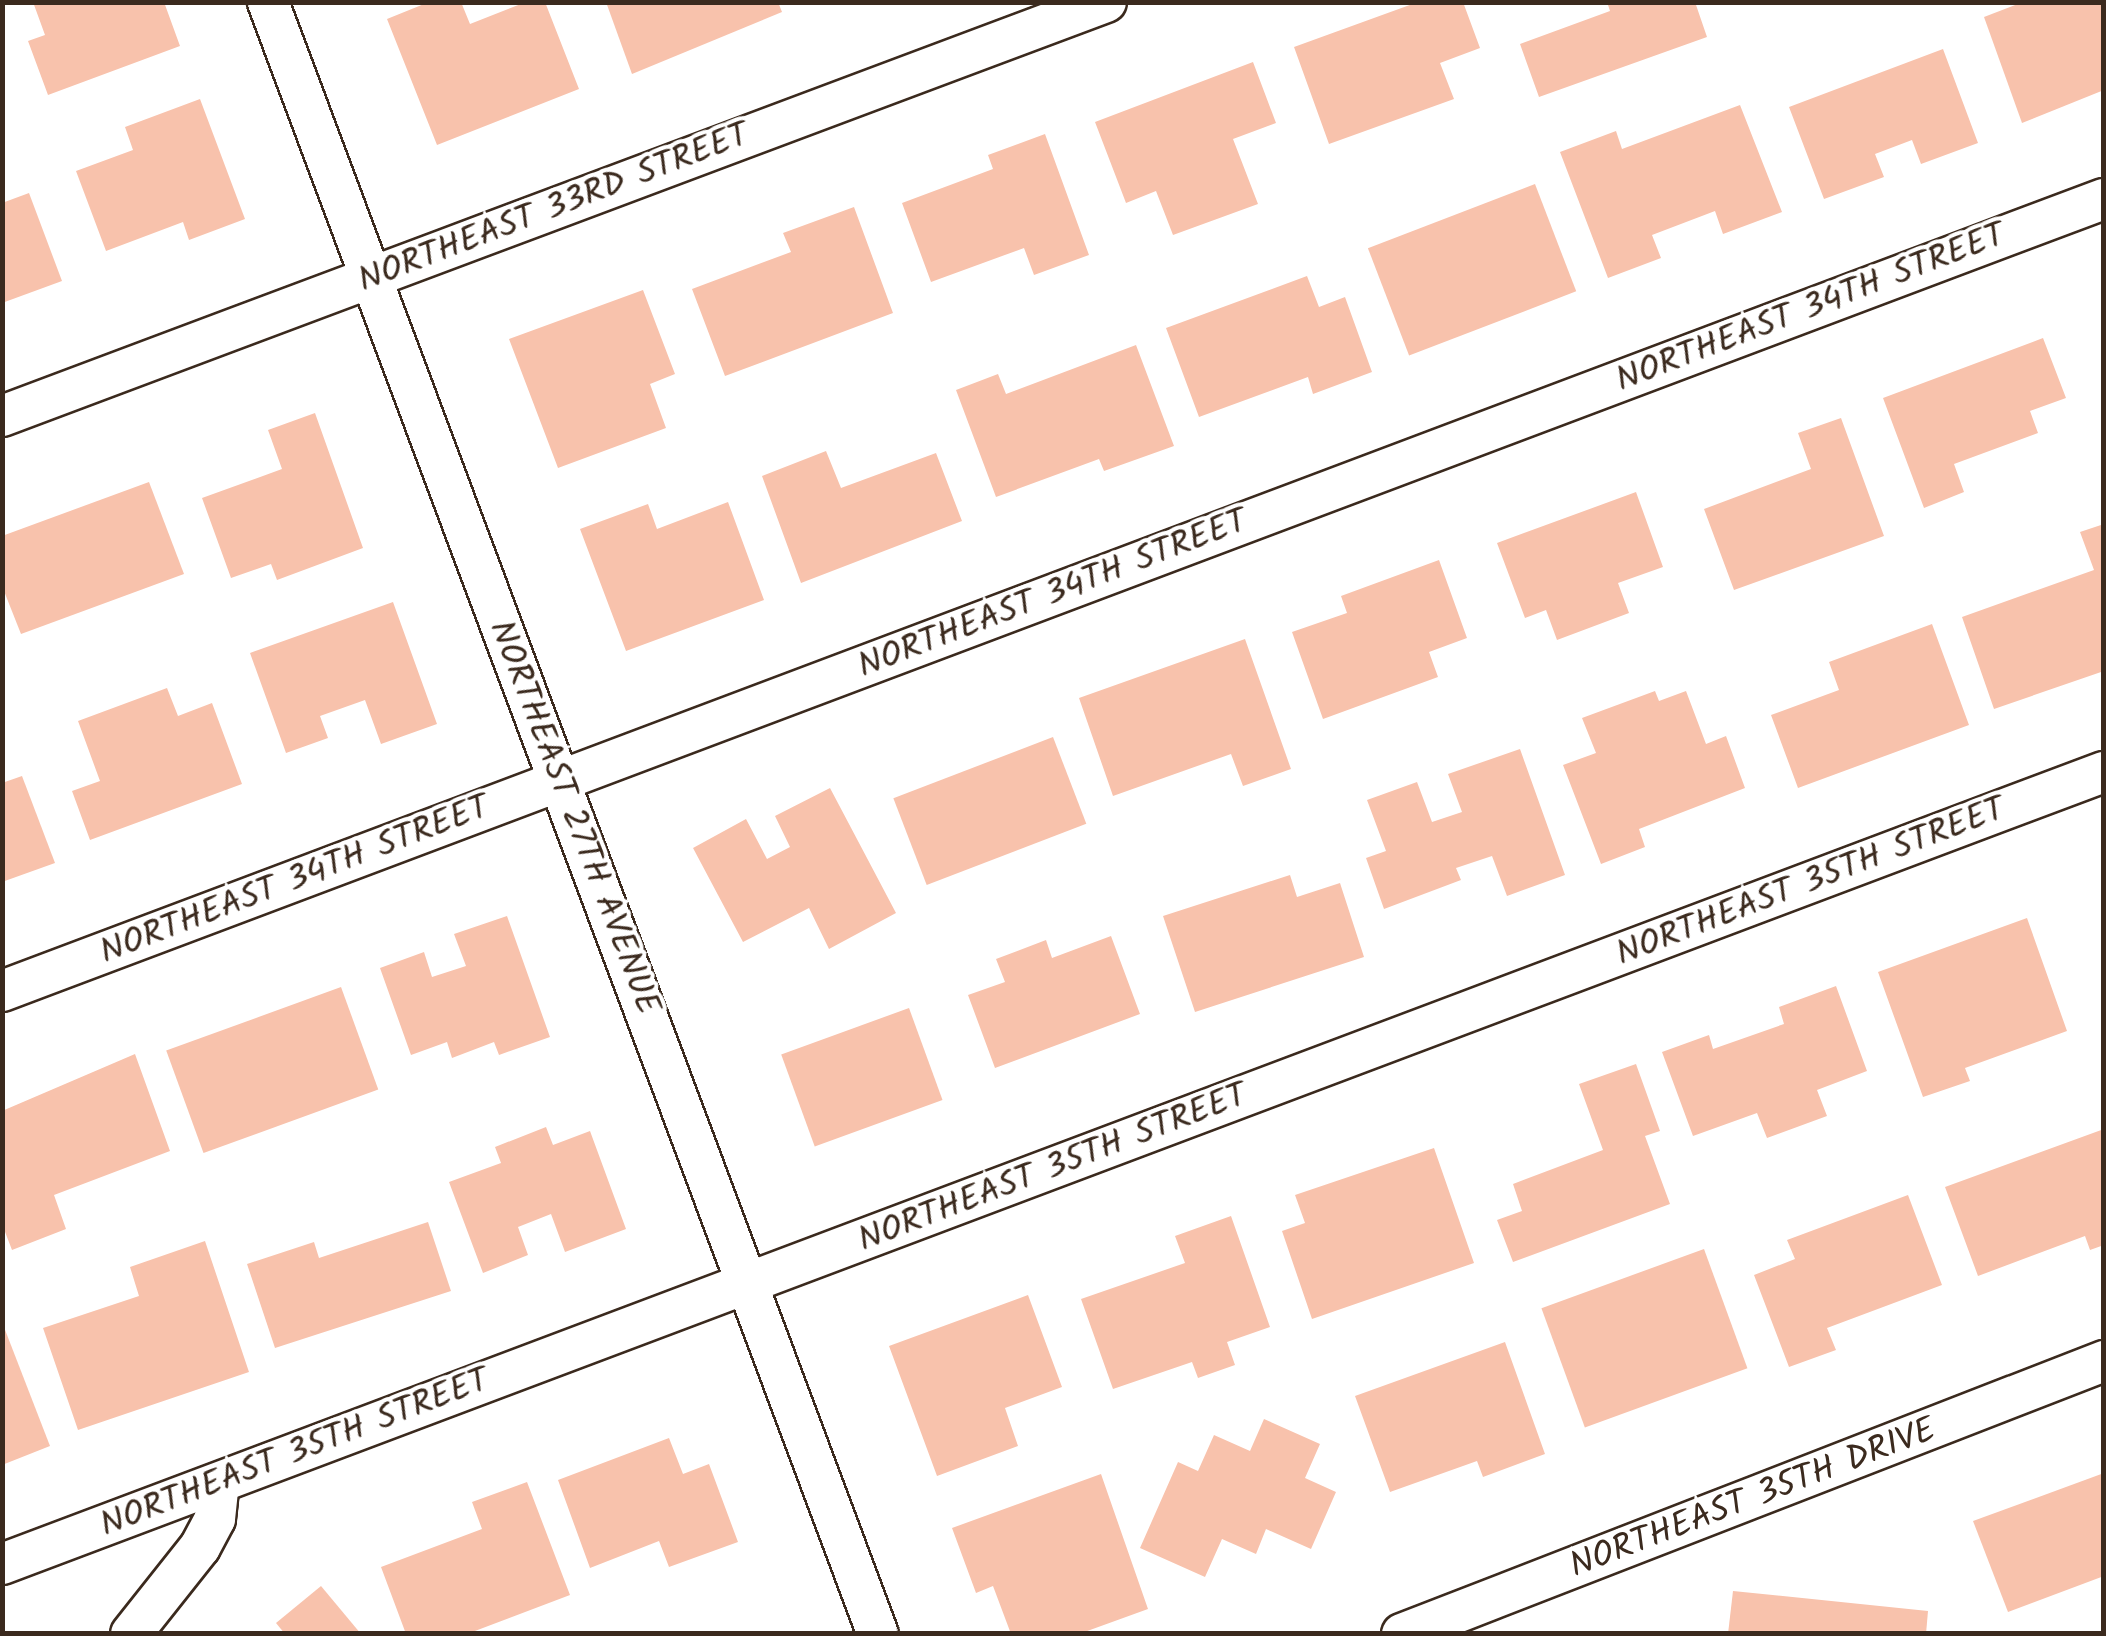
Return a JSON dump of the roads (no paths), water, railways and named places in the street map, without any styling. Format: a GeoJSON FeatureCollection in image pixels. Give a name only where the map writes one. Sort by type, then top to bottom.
{"type":"FeatureCollection","features":[{"type":"Feature","properties":{"kind":"street","name":"NORTHEAST 27TH AVENUE"},"geometry":{"type":"LineString","coordinates":[[268,2],[878,1634]]}},
{"type":"Feature","properties":{"kind":"street","name":"NORTHEAST 33RD STREET"},"geometry":{"type":"LineString","coordinates":[[2,416],[1106,2]]}},
{"type":"Feature","properties":{"kind":"street","name":"NORTHEAST 34TH STREET"},"geometry":{"type":"LineString","coordinates":[[2,991],[2104,199]]}},
{"type":"Feature","properties":{"kind":"street","name":"NORTHEAST 35TH STREET"},"geometry":{"type":"LineString","coordinates":[[2,1564],[2104,772]]}},
{"type":"Feature","properties":{"kind":"street","name":"NORTHEAST 35TH DRIVE"},"geometry":{"type":"LineString","coordinates":[[1402,1634],[1479,1623],[2104,1362]]}},
{"type":"Feature","properties":{"kind":"street"},"geometry":{"type":"LineString","coordinates":[[131,1634],[200,1547],[214,1518],[220,1483]]}}]}
